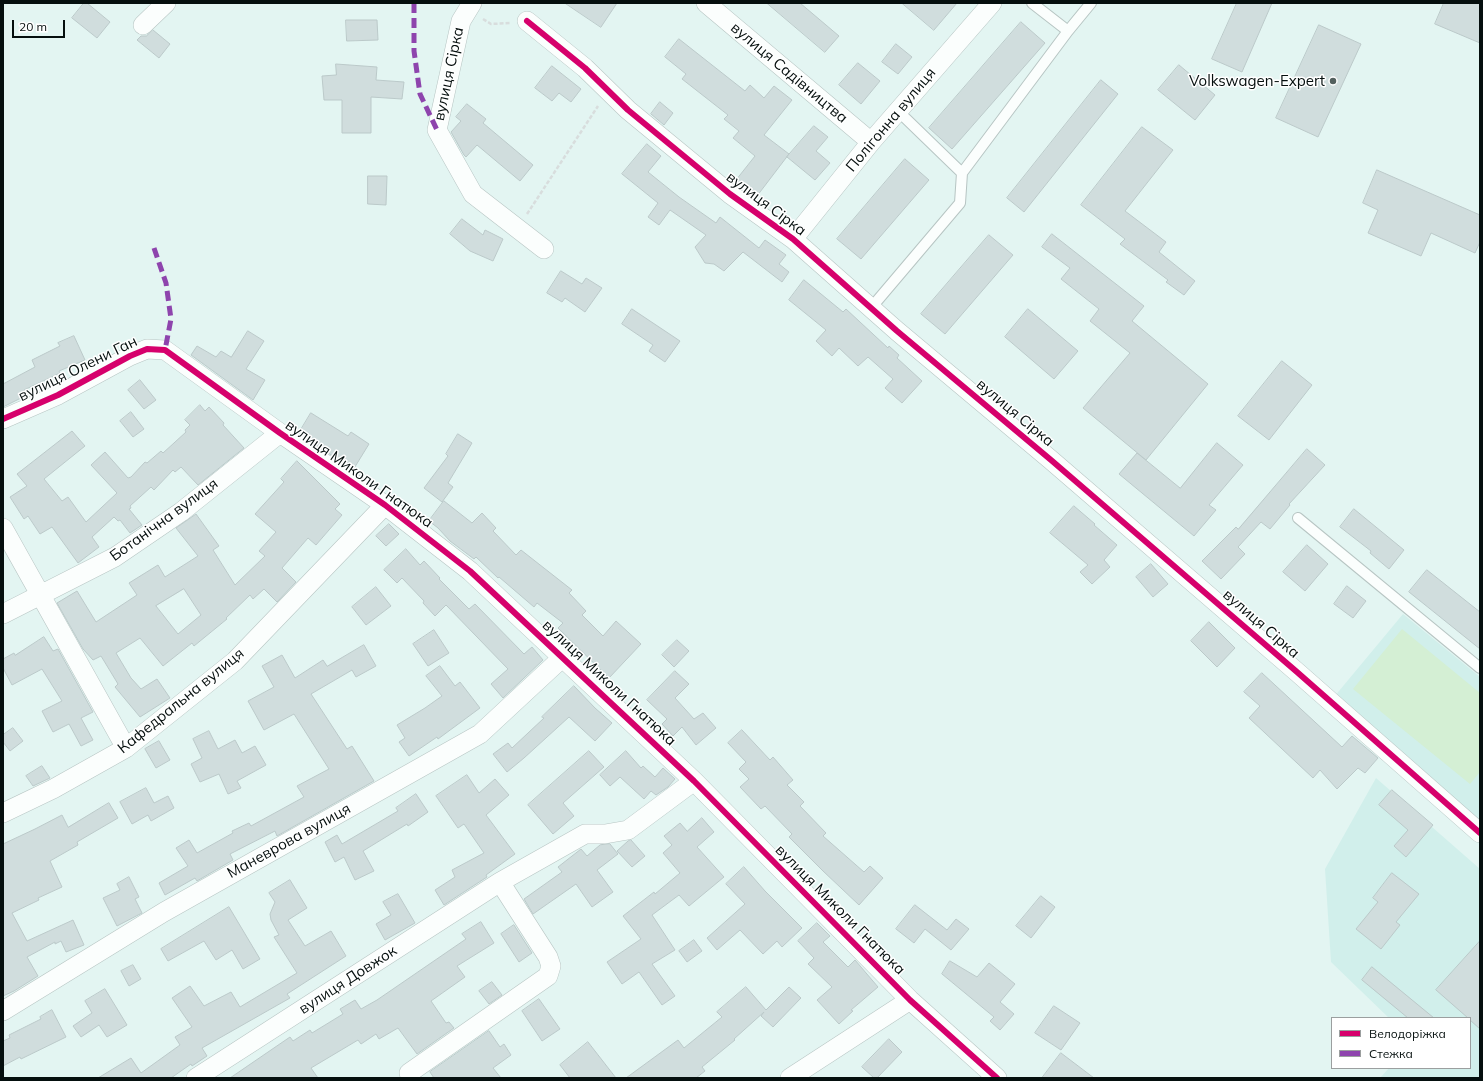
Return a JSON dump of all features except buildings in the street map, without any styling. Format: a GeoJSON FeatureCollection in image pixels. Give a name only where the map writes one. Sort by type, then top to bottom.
{"type":"FeatureCollection","features":[{"type":"Feature","properties":{"kind":"street"},"geometry":{"type":"LineString","coordinates":[[143,25],[166,3]]}},
{"type":"Feature","properties":{"kind":"street","name":"вулиця Садівництва"},"geometry":{"type":"LineString","coordinates":[[706,3],[871,142]]}},
{"type":"Feature","properties":{"kind":"street","name":"Полігонна вулиця"},"geometry":{"type":"LineString","coordinates":[[793,239],[871,142],[992,3]]}},
{"type":"Feature","properties":{"kind":"street","name":"вулиця Сірка"},"geometry":{"type":"LineString","coordinates":[[470,6],[460,21],[437,130],[473,194],[544,248]]}},
{"type":"Feature","properties":{"kind":"street","name":"вулиця Сірка"},"geometry":{"type":"LineString","coordinates":[[527,21],[585,68],[628,110],[730,194],[793,239],[871,308],[1256,636],[1480,833]]}},
{"type":"Feature","properties":{"kind":"street","name":"вулиця Олени Ган"},"geometry":{"type":"LineString","coordinates":[[3,419],[58,394],[130,356],[147,349],[165,350]]}},
{"type":"Feature","properties":{"kind":"street","name":"вулиця Миколи Гнатюка"},"geometry":{"type":"LineString","coordinates":[[165,350],[280,433],[385,505],[470,571],[694,781],[910,1000],[997,1078]]}},
{"type":"Feature","properties":{"kind":"street","name":"Ботанічна вулиця"},"geometry":{"type":"LineString","coordinates":[[3,614],[41,596],[129,548],[181,512],[280,433]]}},
{"type":"Feature","properties":{"kind":"street","name":"Кафедральна вулиця"},"geometry":{"type":"LineString","coordinates":[[3,813],[53,789],[126,748],[235,661],[385,505]]}},
{"type":"Feature","properties":{"kind":"street"},"geometry":{"type":"LineString","coordinates":[[3,528],[126,748]]}},
{"type":"Feature","properties":{"kind":"street","name":"Маневрова вулиця"},"geometry":{"type":"LineString","coordinates":[[3,1011],[164,912],[480,734],[563,657]]}},
{"type":"Feature","properties":{"kind":"street","name":"вулиця Довжок"},"geometry":{"type":"LineString","coordinates":[[196,1078],[500,882],[585,834],[605,834],[628,830],[694,781]]}},
{"type":"Feature","properties":{"kind":"street"},"geometry":{"type":"LineString","coordinates":[[409,1073],[548,976],[551,966],[548,957],[500,882]]}},
{"type":"Feature","properties":{"kind":"street"},"geometry":{"type":"LineString","coordinates":[[790,1078],[910,1000]]}},
{"type":"Feature","properties":{"kind":"lane"},"geometry":{"type":"LineString","coordinates":[[1032,3],[1068,31]]}},
{"type":"Feature","properties":{"kind":"lane"},"geometry":{"type":"LineString","coordinates":[[871,308],[960,203],[962,174],[1068,31],[1091,3]]}},
{"type":"Feature","properties":{"kind":"lane"},"geometry":{"type":"LineString","coordinates":[[898,111],[962,174]]}},
{"type":"Feature","properties":{"kind":"lane"},"geometry":{"type":"LineString","coordinates":[[1298,518],[1480,668]]}},
{"type":"Feature","properties":{"kind":"path"},"geometry":{"type":"LineString","coordinates":[[470,6],[491,24],[527,21]]}},
{"type":"Feature","properties":{"kind":"path"},"geometry":{"type":"LineString","coordinates":[[521,231],[527,212],[608,91]]}},
{"type":"Feature","properties":{"kind":"shaded area"},"geometry":{"type":"Polygon","coordinates":[[[1403,614],[1480,677],[1480,823],[1334,697],[1403,614]]]}},
{"type":"Feature","properties":{"kind":"shaded area"},"geometry":{"type":"Polygon","coordinates":[[[1376,778],[1480,869],[1480,1078],[1380,1078],[1388,1069],[1471,1069],[1471,1017],[1388,1017],[1331,962],[1325,869],[1376,778]]]}},
{"type":"Feature","properties":{"kind":"green space"},"geometry":{"type":"Polygon","coordinates":[[[1402,629],[1480,693],[1480,772],[1470,784],[1353,689],[1402,629]]]}},
{"type":"Feature","properties":{"kind":"marked path"},"geometry":{"type":"LineString","coordinates":[[414,3],[414,51],[420,94],[437,130]]}},
{"type":"Feature","properties":{"kind":"marked path"},"geometry":{"type":"LineString","coordinates":[[154,248],[166,283],[171,319],[165,350]]}},
{"type":"Feature","properties":{"kind":"cycle path"},"geometry":{"type":"LineString","coordinates":[[527,21],[585,68],[628,110],[730,194],[793,239],[897,331],[1051,460],[1297,672],[1480,833]]}},
{"type":"Feature","properties":{"kind":"cycle path"},"geometry":{"type":"LineString","coordinates":[[3,419],[58,395],[130,356],[147,349],[165,350],[280,433],[385,505],[470,571],[694,781],[910,1000],[997,1078]]}},
{"type":"Feature","properties":{"kind":"place","name":"Volkswagen-Expert"},"geometry":{"type":"Point","coordinates":[1333,81]}}]}
